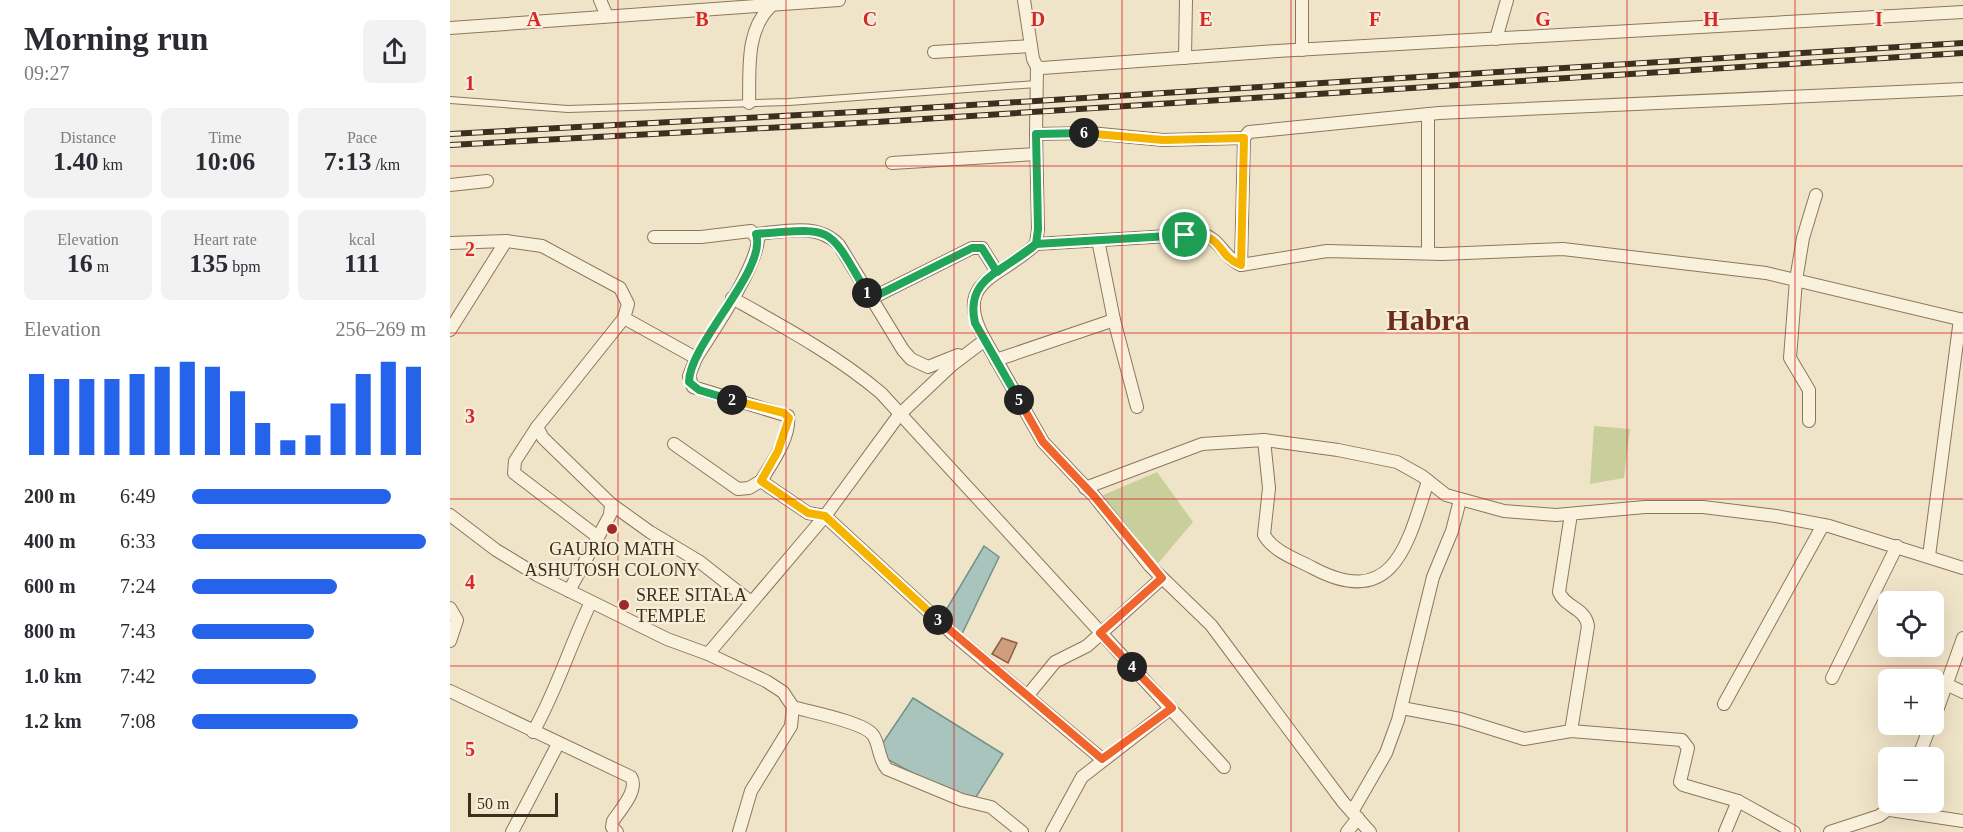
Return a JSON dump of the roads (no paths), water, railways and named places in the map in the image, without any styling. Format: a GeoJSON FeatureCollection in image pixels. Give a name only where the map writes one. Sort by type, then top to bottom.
{"type":"FeatureCollection","features":[{"type":"Feature","properties":{"kind":"street"},"geometry":{"type":"LineString","coordinates":[[600,0],[607,16]]}},
{"type":"Feature","properties":{"kind":"street"},"geometry":{"type":"LineString","coordinates":[[450,28],[839,0]]}},
{"type":"Feature","properties":{"kind":"street"},"geometry":{"type":"LineString","coordinates":[[1024,0],[1033,59],[1037,67],[1038,229],[1036,244]]}},
{"type":"Feature","properties":{"kind":"street"},"geometry":{"type":"LineString","coordinates":[[1185,58],[1186,0]]}},
{"type":"Feature","properties":{"kind":"street"},"geometry":{"type":"LineString","coordinates":[[1302,0],[1302,50]]}},
{"type":"Feature","properties":{"kind":"street"},"geometry":{"type":"LineString","coordinates":[[1496,39],[1507,0]]}},
{"type":"Feature","properties":{"kind":"street"},"geometry":{"type":"LineString","coordinates":[[748,104],[753,30],[761,15],[771,6]]}},
{"type":"Feature","properties":{"kind":"street"},"geometry":{"type":"LineString","coordinates":[[1037,67],[1963,12]]}},
{"type":"Feature","properties":{"kind":"street"},"geometry":{"type":"LineString","coordinates":[[934,52],[1031,46]]}},
{"type":"Feature","properties":{"kind":"street"},"geometry":{"type":"LineString","coordinates":[[1241,265],[1244,138],[1249,132],[1428,114],[1963,89]]}},
{"type":"Feature","properties":{"kind":"street"},"geometry":{"type":"LineString","coordinates":[[1428,114],[1428,253]]}},
{"type":"Feature","properties":{"kind":"street"},"geometry":{"type":"LineString","coordinates":[[1036,134],[1090,133],[1163,140],[1244,138]]}},
{"type":"Feature","properties":{"kind":"street"},"geometry":{"type":"LineString","coordinates":[[891,163],[1036,154]]}},
{"type":"Feature","properties":{"kind":"street"},"geometry":{"type":"LineString","coordinates":[[450,185],[487,182]]}},
{"type":"Feature","properties":{"kind":"street"},"geometry":{"type":"LineString","coordinates":[[1809,421],[1809,390],[1790,358],[1796,280],[1805,229],[1816,195]]}},
{"type":"Feature","properties":{"kind":"street"},"geometry":{"type":"LineString","coordinates":[[654,237],[700,237],[751,231],[756,234],[815,230],[830,236],[839,245],[870,299],[911,359],[928,367],[980,344]]}},
{"type":"Feature","properties":{"kind":"street"},"geometry":{"type":"LineString","coordinates":[[674,444],[738,489],[749,488],[761,481],[778,451],[788,423],[788,416],[693,387],[689,382],[696,358],[732,298],[756,250],[756,234]]}},
{"type":"Feature","properties":{"kind":"street"},"geometry":{"type":"LineString","coordinates":[[1370,832],[1211,625],[1162,578],[1043,442],[996,360],[980,344],[975,323],[975,291],[982,282],[1036,244],[1202,234],[1215,240],[1234,262],[1241,265],[1327,251],[1428,253],[1563,249],[1766,273],[1961,320],[1929,556]]}},
{"type":"Feature","properties":{"kind":"street"},"geometry":{"type":"LineString","coordinates":[[1098,240],[1114,320],[1137,407]]}},
{"type":"Feature","properties":{"kind":"street"},"geometry":{"type":"LineString","coordinates":[[450,330],[506,241]]}},
{"type":"Feature","properties":{"kind":"street"},"geometry":{"type":"LineString","coordinates":[[450,243],[506,241],[549,249],[620,288],[628,304],[624,318],[537,427],[515,461],[514,473],[598,537]]}},
{"type":"Feature","properties":{"kind":"street"},"geometry":{"type":"LineString","coordinates":[[870,299],[972,248],[982,248],[986,251],[997,272]]}},
{"type":"Feature","properties":{"kind":"street"},"geometry":{"type":"LineString","coordinates":[[732,298],[810,342],[859,374],[881,393],[1224,767]]}},
{"type":"Feature","properties":{"kind":"street"},"geometry":{"type":"LineString","coordinates":[[624,318],[696,358]]}},
{"type":"Feature","properties":{"kind":"street"},"geometry":{"type":"LineString","coordinates":[[996,360],[1114,320]]}},
{"type":"Feature","properties":{"kind":"street"},"geometry":{"type":"LineString","coordinates":[[708,654],[825,516],[899,415],[952,365],[980,344]]}},
{"type":"Feature","properties":{"kind":"street"},"geometry":{"type":"LineString","coordinates":[[537,427],[543,438],[579,469],[611,504],[650,532],[700,562],[752,602]]}},
{"type":"Feature","properties":{"kind":"street"},"geometry":{"type":"LineString","coordinates":[[1085,488],[1202,444],[1264,440],[1382,458],[1409,468],[1446,495],[1504,511],[1571,514],[1645,507],[1703,507],[1823,525],[1963,568]]}},
{"type":"Feature","properties":{"kind":"street"},"geometry":{"type":"LineString","coordinates":[[1264,440],[1269,488],[1264,535],[1276,549],[1340,580],[1371,581],[1386,573],[1398,560],[1409,540],[1428,481]]}},
{"type":"Feature","properties":{"kind":"street"},"geometry":{"type":"LineString","coordinates":[[761,481],[808,513],[825,516],[954,635],[1102,759]]}},
{"type":"Feature","properties":{"kind":"street"},"geometry":{"type":"LineString","coordinates":[[1347,832],[1386,753],[1402,708],[1433,578],[1452,531],[1460,500]]}},
{"type":"Feature","properties":{"kind":"street"},"geometry":{"type":"LineString","coordinates":[[568,591],[611,512],[611,504]]}},
{"type":"Feature","properties":{"kind":"street"},"geometry":{"type":"LineString","coordinates":[[450,514],[496,550],[568,591],[667,639],[708,654],[766,681],[783,692],[793,707],[791,726],[752,792],[739,832]]}},
{"type":"Feature","properties":{"kind":"street"},"geometry":{"type":"LineString","coordinates":[[1571,514],[1559,592],[1562,598],[1583,613],[1588,626],[1571,731]]}},
{"type":"Feature","properties":{"kind":"street"},"geometry":{"type":"LineString","coordinates":[[1724,704],[1823,525]]}},
{"type":"Feature","properties":{"kind":"street"},"geometry":{"type":"LineString","coordinates":[[1832,678],[1897,546]]}},
{"type":"Feature","properties":{"kind":"street"},"geometry":{"type":"LineString","coordinates":[[1028,695],[1055,662],[1076,653],[1162,578]]}},
{"type":"Feature","properties":{"kind":"street"},"geometry":{"type":"LineString","coordinates":[[533,732],[554,693],[574,636],[591,602]]}},
{"type":"Feature","properties":{"kind":"street"},"geometry":{"type":"LineString","coordinates":[[450,608],[457,620],[450,641]]}},
{"type":"Feature","properties":{"kind":"street"},"geometry":{"type":"LineString","coordinates":[[1944,695],[1963,638]]}},
{"type":"Feature","properties":{"kind":"street"},"geometry":{"type":"LineString","coordinates":[[1948,685],[1963,692]]}},
{"type":"Feature","properties":{"kind":"street"},"geometry":{"type":"LineString","coordinates":[[450,691],[631,777],[634,782],[633,789],[613,821],[612,827],[617,832]]}},
{"type":"Feature","properties":{"kind":"street"},"geometry":{"type":"LineString","coordinates":[[793,707],[861,727],[875,738],[880,762],[887,769],[962,800],[991,807],[1022,832]]}},
{"type":"Feature","properties":{"kind":"street"},"geometry":{"type":"LineString","coordinates":[[1052,832],[1076,785],[1102,759],[1172,708]]}},
{"type":"Feature","properties":{"kind":"street"},"geometry":{"type":"LineString","coordinates":[[1402,708],[1460,719],[1524,739],[1571,731],[1682,740],[1688,748],[1680,782],[1688,787],[1738,801],[1794,832]]}},
{"type":"Feature","properties":{"kind":"street"},"geometry":{"type":"LineString","coordinates":[[513,832],[558,744]]}},
{"type":"Feature","properties":{"kind":"street"},"geometry":{"type":"LineString","coordinates":[[1725,832],[1738,801]]}},
{"type":"Feature","properties":{"kind":"street"},"geometry":{"type":"LineString","coordinates":[[1830,832],[1884,813]]}},
{"type":"Feature","properties":{"kind":"street"},"geometry":{"type":"LineString","coordinates":[[1926,813],[1963,821]]}},
{"type":"Feature","properties":{"kind":"lane"},"geometry":{"type":"LineString","coordinates":[[450,100],[568,110],[748,104],[936,93],[1037,84]]}},
{"type":"Feature","properties":{"kind":"water"},"geometry":{"type":"Polygon","coordinates":[[[984,546],[999,557],[961,636],[942,617],[984,546]]]}},
{"type":"Feature","properties":{"kind":"water"},"geometry":{"type":"Polygon","coordinates":[[[913,698],[1003,754],[971,805],[876,753],[913,698]]]}},
{"type":"Feature","properties":{"kind":"railway"},"geometry":{"type":"LineString","coordinates":[[450,134],[875,111],[1963,43]]}},
{"type":"Feature","properties":{"kind":"railway"},"geometry":{"type":"LineString","coordinates":[[450,145],[876,122],[1963,53]]}},
{"type":"Feature","properties":{"kind":"place","name":"GAURIO MATH ASHUTOSH COLONY"},"geometry":{"type":"Point","coordinates":[612,529]}},
{"type":"Feature","properties":{"kind":"place","name":"SREE SITALA TEMPLE"},"geometry":{"type":"Point","coordinates":[624,605]}},
{"type":"Feature","properties":{"kind":"district","name":"Habra"},"geometry":{"type":"Point","coordinates":[1428,319]}}]}
